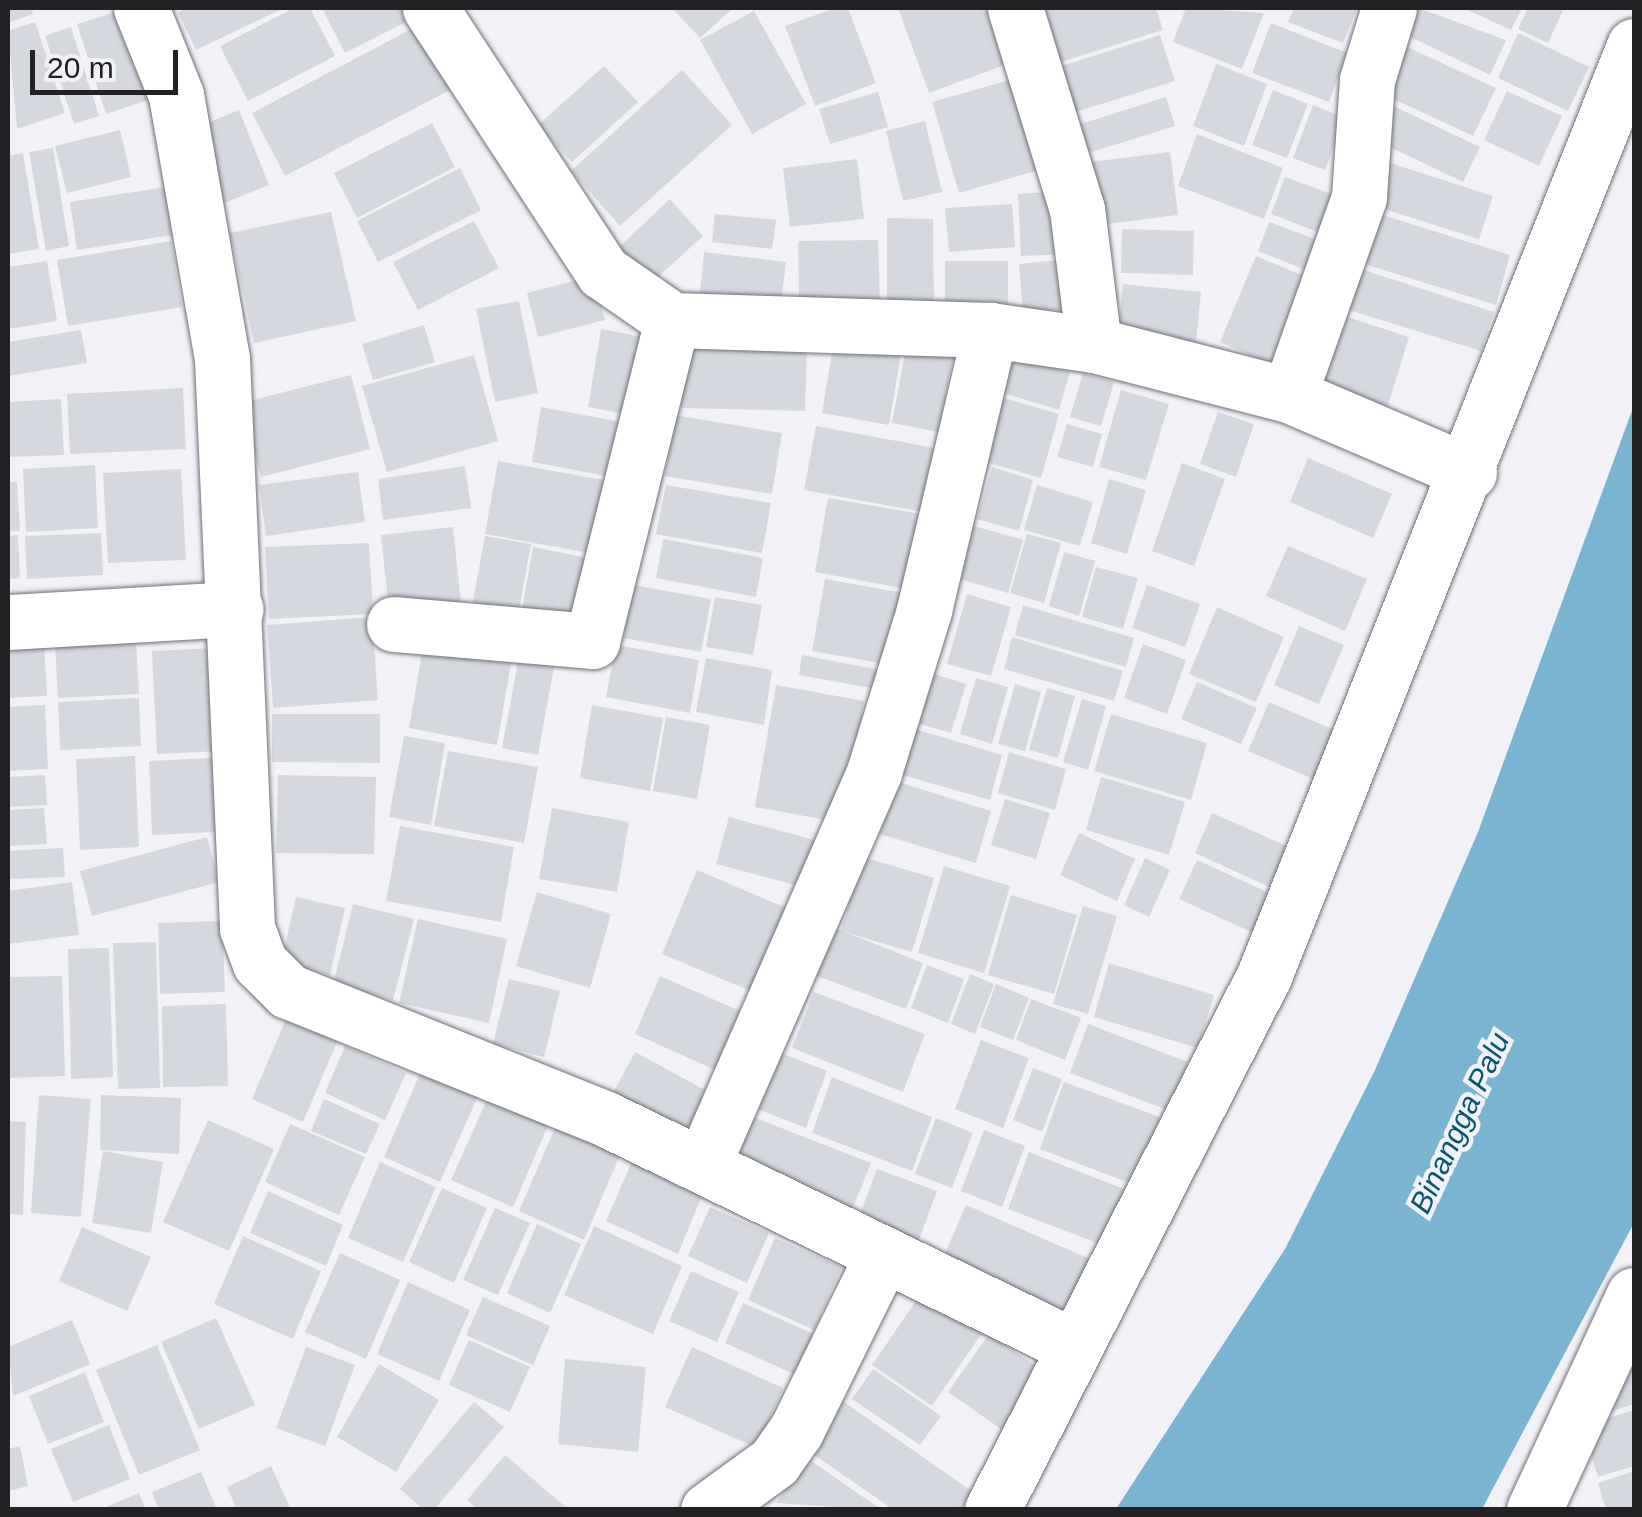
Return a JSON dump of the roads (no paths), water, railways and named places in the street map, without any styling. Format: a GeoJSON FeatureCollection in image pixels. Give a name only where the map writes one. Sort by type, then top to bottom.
{"type":"FeatureCollection","features":[{"type":"Feature","properties":{"kind":"street"},"geometry":{"type":"LineString","coordinates":[[141,8],[176,94],[204,235],[222,359],[236,609],[247,928],[260,963],[288,991],[456,1052],[704,1164],[1073,1346]]}},
{"type":"Feature","properties":{"kind":"street"},"geometry":{"type":"LineString","coordinates":[[430,8],[604,272],[672,320],[990,330],[1094,344],[1289,395],[1469,472]]}},
{"type":"Feature","properties":{"kind":"street"},"geometry":{"type":"LineString","coordinates":[[1015,8],[1076,209],[1094,344]]}},
{"type":"Feature","properties":{"kind":"street"},"geometry":{"type":"LineString","coordinates":[[1289,395],[1359,197],[1367,80],[1389,8]]}},
{"type":"Feature","properties":{"kind":"street"},"geometry":{"type":"LineString","coordinates":[[992,1510],[1264,976],[1469,472],[1634,46]]}},
{"type":"Feature","properties":{"kind":"street"},"geometry":{"type":"LineString","coordinates":[[394,624],[592,641],[672,320]]}},
{"type":"Feature","properties":{"kind":"street"},"geometry":{"type":"LineString","coordinates":[[704,1164],[874,772],[924,610],[990,330]]}},
{"type":"Feature","properties":{"kind":"street"},"geometry":{"type":"LineString","coordinates":[[8,622],[236,609]]}},
{"type":"Feature","properties":{"kind":"street"},"geometry":{"type":"LineString","coordinates":[[708,1510],[774,1462],[796,1431],[883,1254]]}},
{"type":"Feature","properties":{"kind":"street"},"geometry":{"type":"LineString","coordinates":[[1534,1510],[1634,1295]]}},
{"type":"Feature","properties":{"kind":"water","name":"Binangga Palu"},"geometry":{"type":"Polygon","coordinates":[[[1634,405],[1634,1223],[1482,1509],[1116,1509],[1285,1249],[1375,1070],[1478,832],[1634,405]]]}}]}
